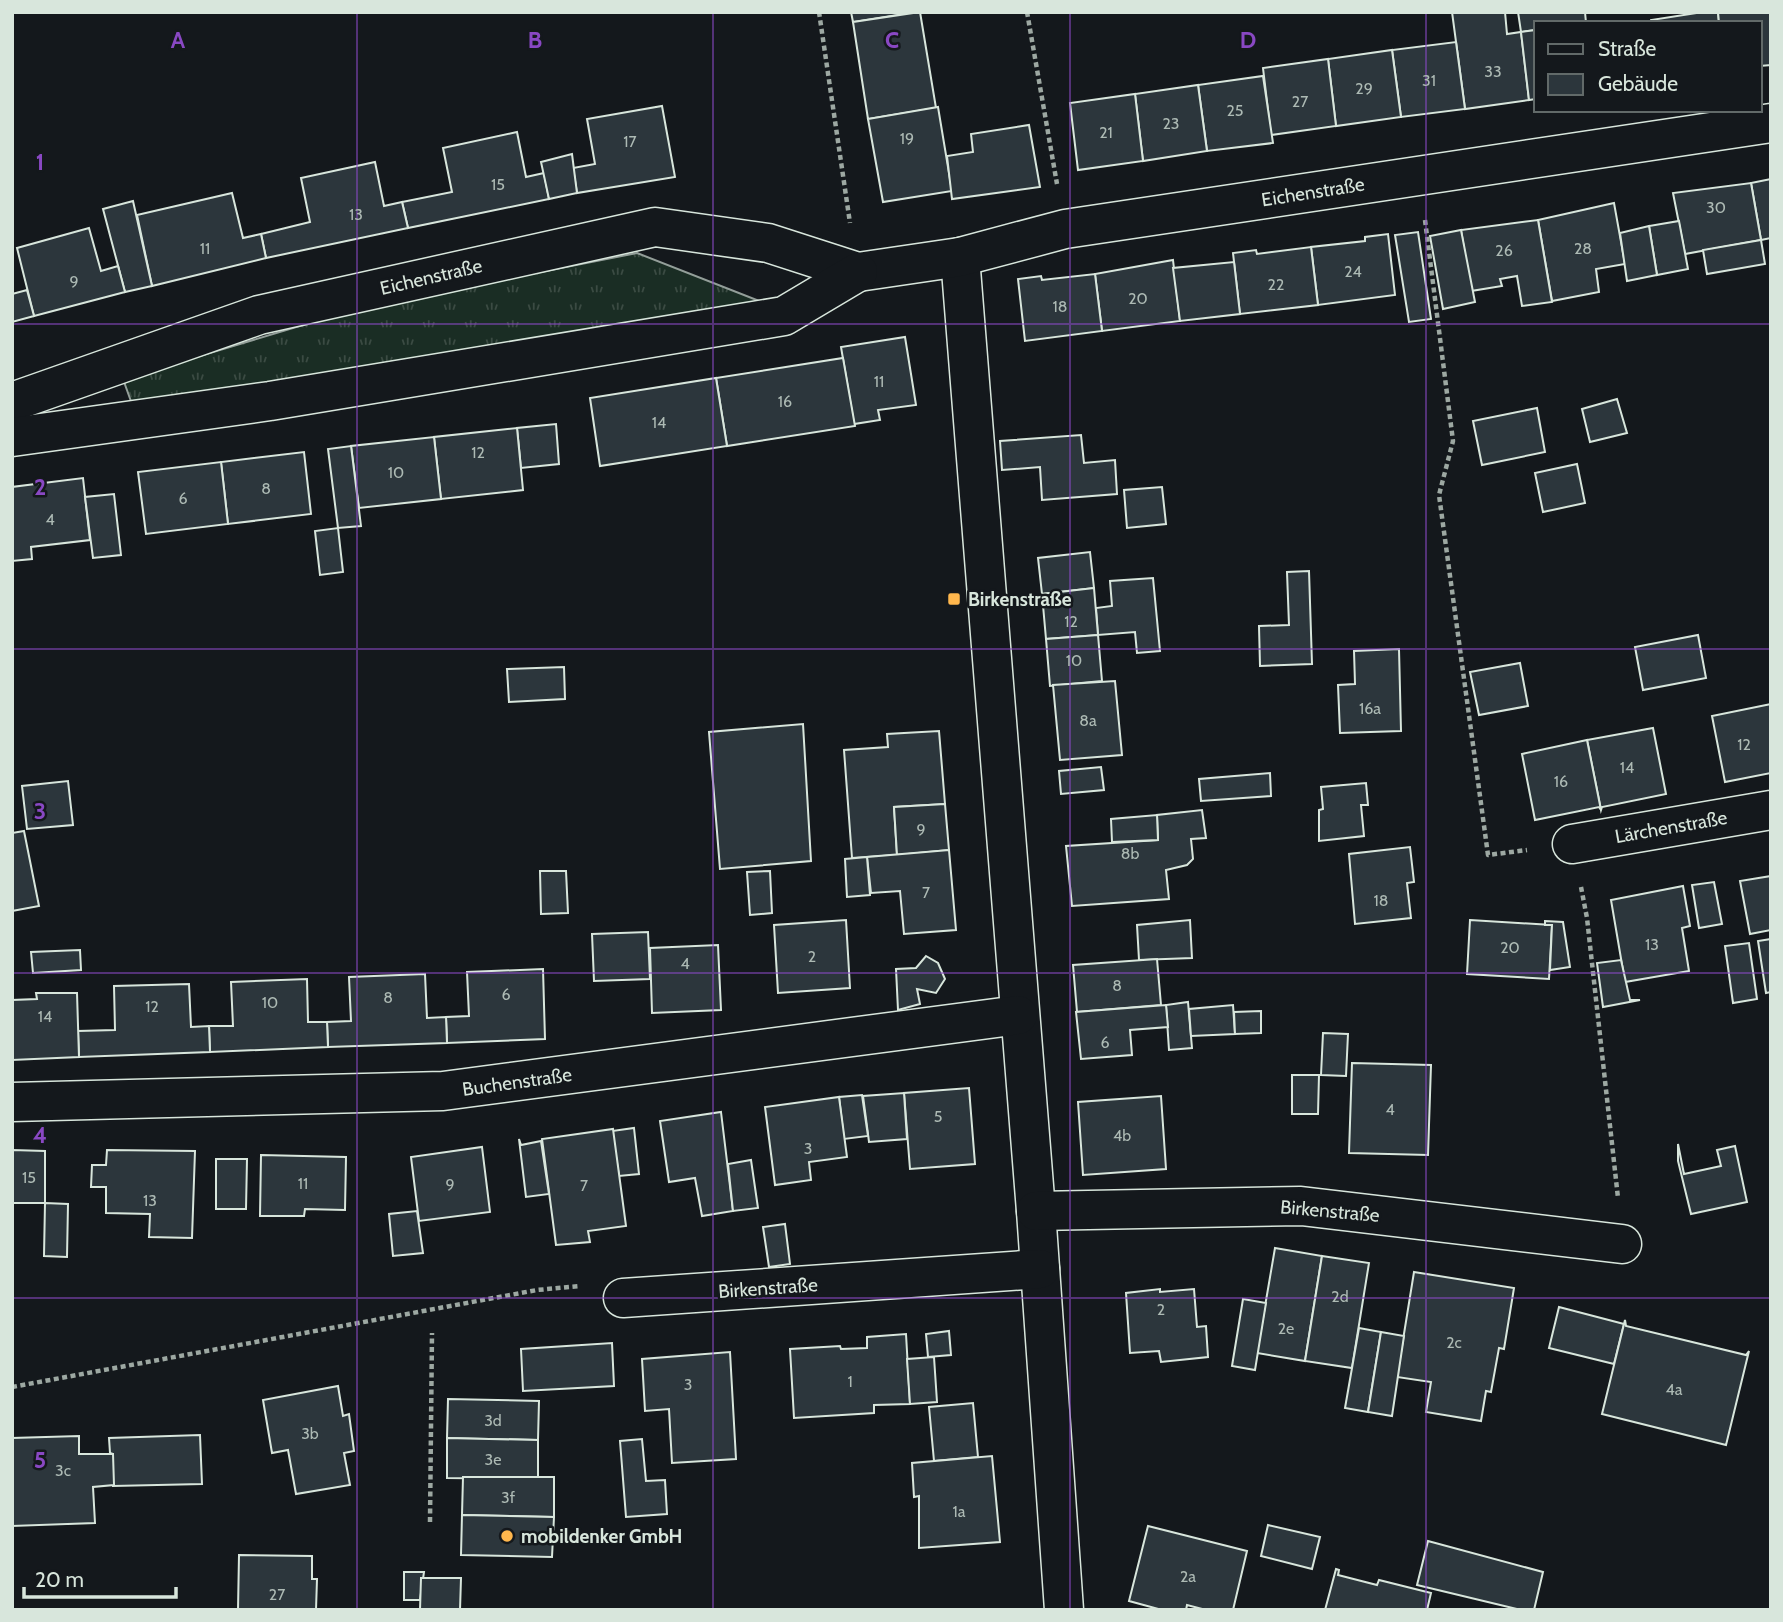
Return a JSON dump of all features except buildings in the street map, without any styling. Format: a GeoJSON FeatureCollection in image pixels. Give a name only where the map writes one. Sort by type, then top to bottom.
{"type":"FeatureCollection","features":[{"type":"Feature","properties":{"kind":"street","name":"Eichenstraße"},"geometry":{"type":"LineString","coordinates":[[12,438],[283,398],[784,316],[858,272],[960,257],[1065,229],[1771,123]]}},
{"type":"Feature","properties":{"kind":"street","name":"Eichenstraße"},"geometry":{"type":"LineString","coordinates":[[12,402],[259,315],[655,227],[768,243],[858,272]]}},
{"type":"Feature","properties":{"kind":"street"},"geometry":{"type":"LineString","coordinates":[[960,257],[1018,1015],[1036,1211],[1064,1610]]}},
{"type":"Feature","properties":{"kind":"street","name":"Lärchenstraße"},"geometry":{"type":"LineString","coordinates":[[1572,844],[1771,810]]}},
{"type":"Feature","properties":{"kind":"street","name":"Buchenstraße"},"geometry":{"type":"LineString","coordinates":[[12,1102],[443,1091],[1018,1015]]}},
{"type":"Feature","properties":{"kind":"street","name":"Birkenstraße"},"geometry":{"type":"LineString","coordinates":[[1036,1211],[1301,1206],[1622,1244]]}},
{"type":"Feature","properties":{"kind":"street","name":"Birkenstraße"},"geometry":{"type":"LineString","coordinates":[[623,1298],[1040,1269]]}},
{"type":"Feature","properties":{"kind":"path"},"geometry":{"type":"LineString","coordinates":[[819,12],[858,272]]}},
{"type":"Feature","properties":{"kind":"path"},"geometry":{"type":"LineString","coordinates":[[1027,12],[1065,229]]}},
{"type":"Feature","properties":{"kind":"path"},"geometry":{"type":"LineString","coordinates":[[1419,176],[1453,441],[1440,495],[1488,855],[1572,844],[1587,918],[1622,1244]]}},
{"type":"Feature","properties":{"kind":"path"},"geometry":{"type":"LineString","coordinates":[[12,1387],[537,1290],[607,1283],[623,1298]]}},
{"type":"Feature","properties":{"kind":"path"},"geometry":{"type":"LineString","coordinates":[[430,1522],[432,1333]]}},
{"type":"Feature","properties":{"kind":"green space"},"geometry":{"type":"Polygon","coordinates":[[[637,253],[767,304],[133,407],[123,379],[363,307],[637,253]]]}},
{"type":"Feature","properties":{"kind":"place","name":"Birkenstraße"},"geometry":{"type":"Point","coordinates":[954,599]}},
{"type":"Feature","properties":{"kind":"place","name":"mobildenker GmbH"},"geometry":{"type":"Point","coordinates":[507,1536]}}]}
